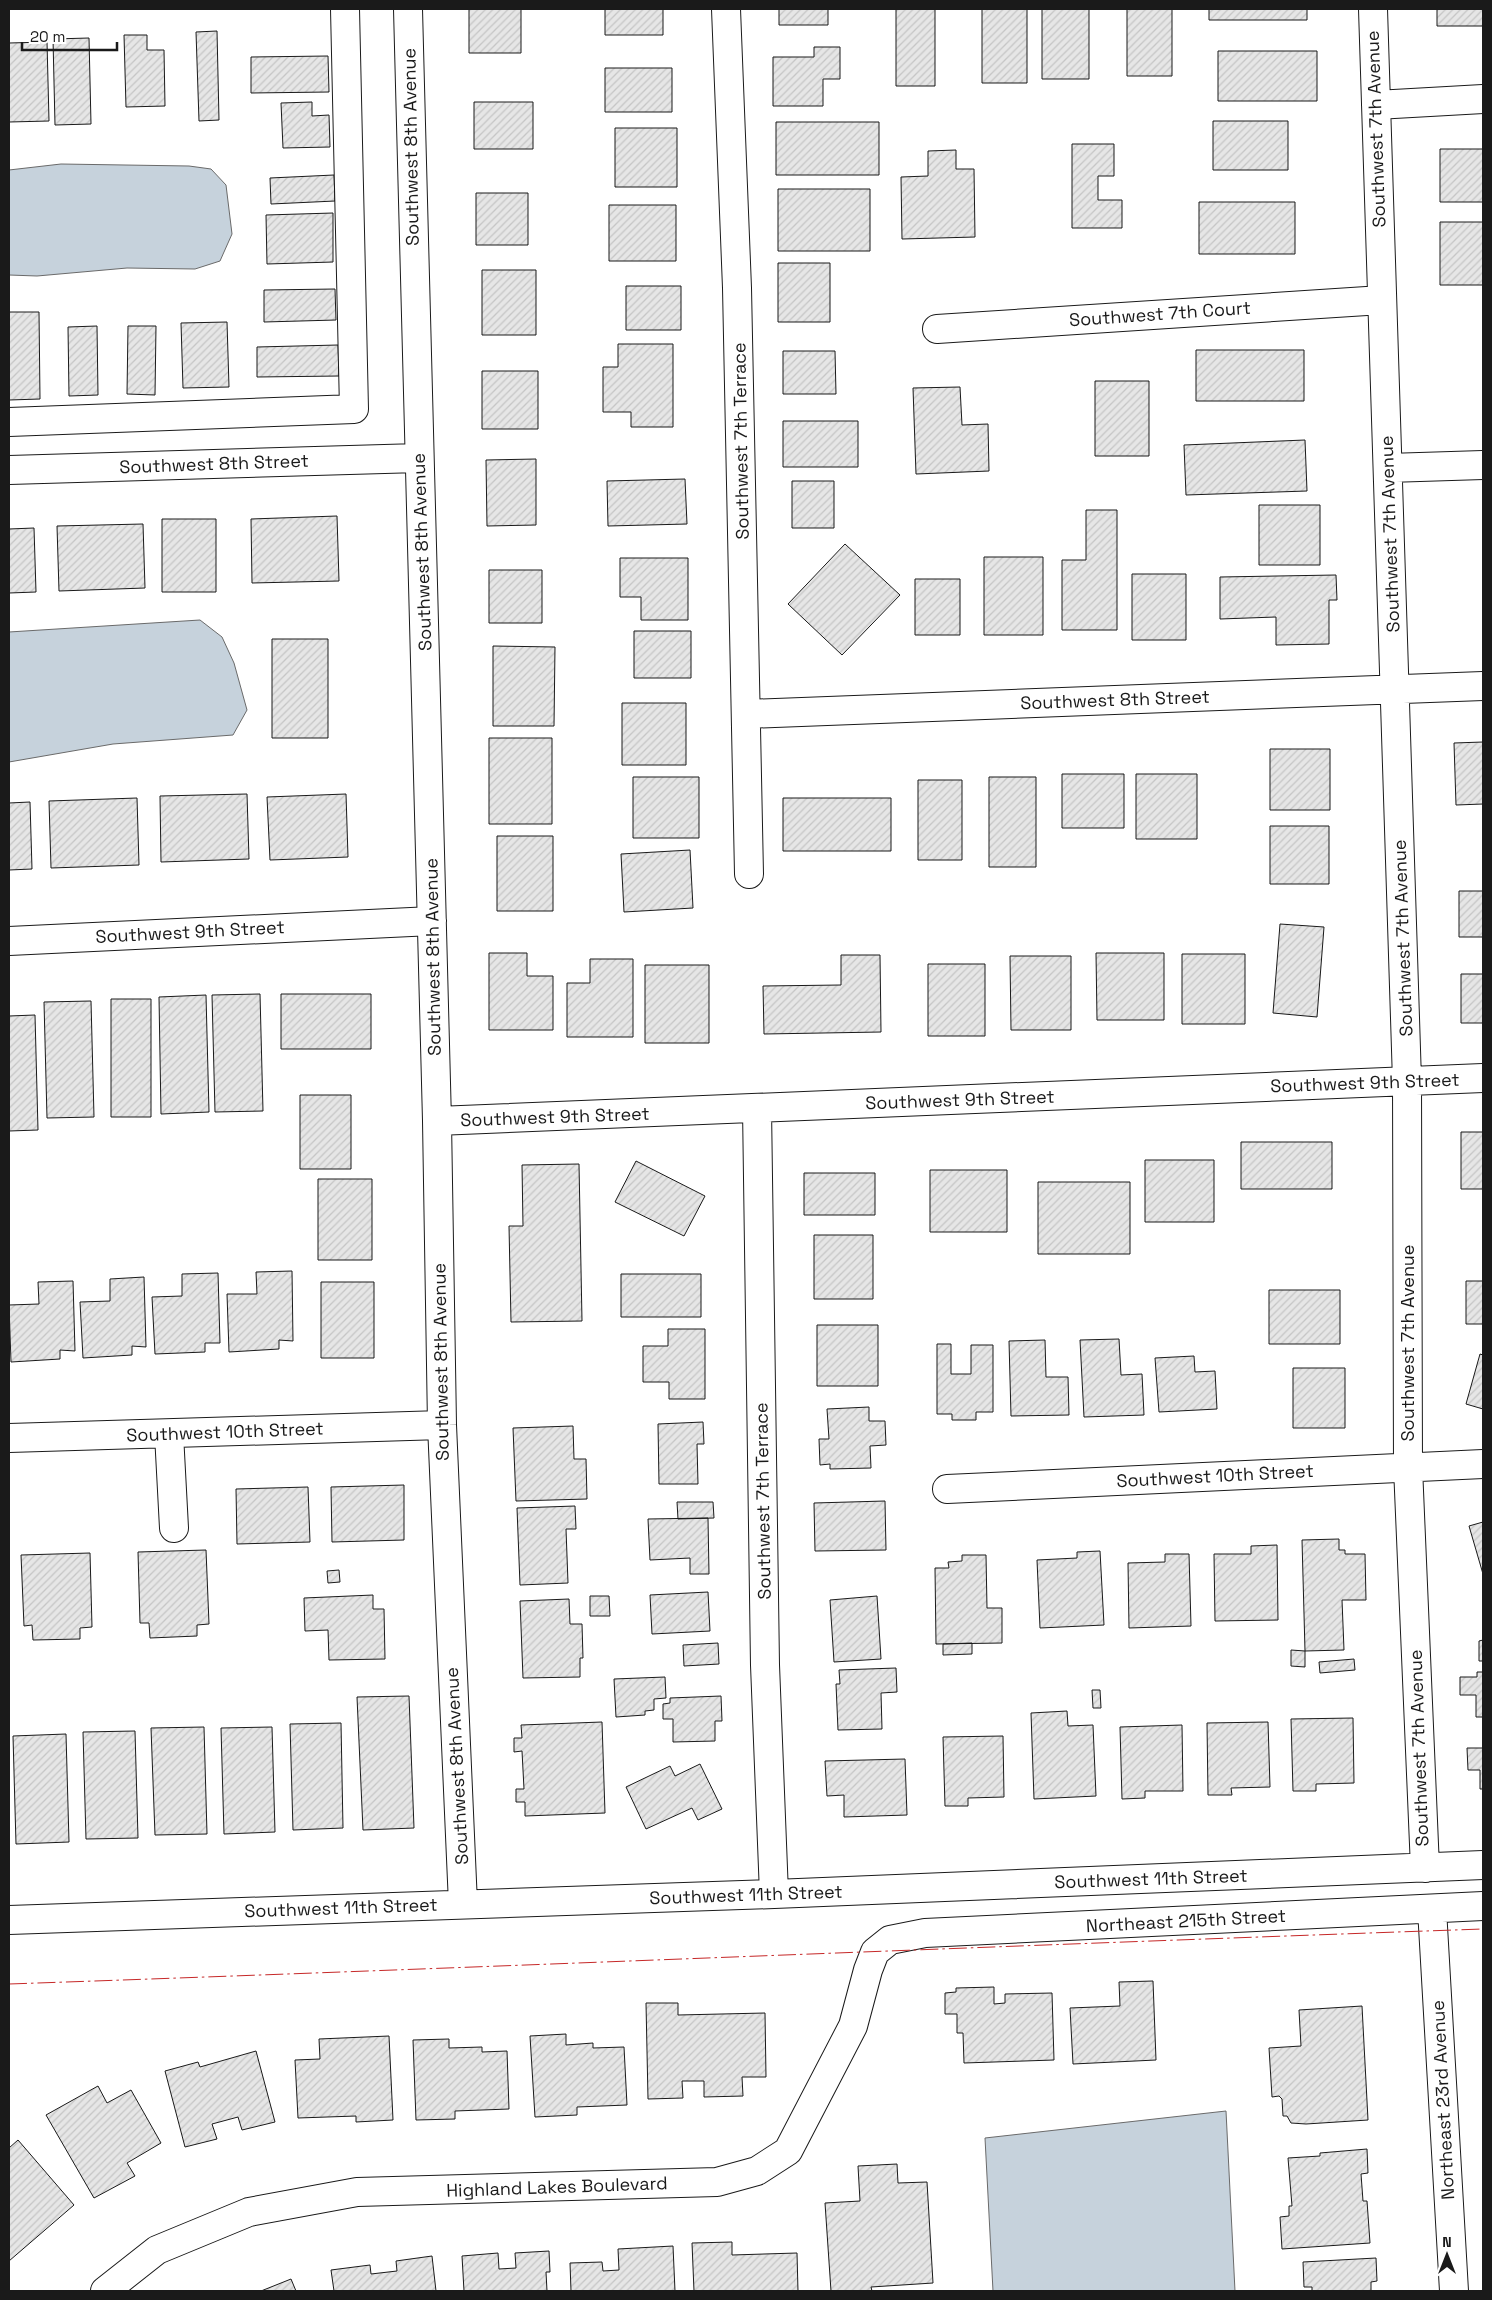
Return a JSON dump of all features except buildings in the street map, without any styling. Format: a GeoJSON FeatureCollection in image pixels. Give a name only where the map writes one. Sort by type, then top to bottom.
{"type":"FeatureCollection","features":[{"type":"Feature","properties":{"kind":"street"},"geometry":{"type":"LineString","coordinates":[[9,422],[354,409],[346,9]]}},
{"type":"Feature","properties":{"kind":"street","name":"Southwest 8th Avenue"},"geometry":{"type":"LineString","coordinates":[[408,9],[437,1122],[442,1425],[463,1904]]}},
{"type":"Feature","properties":{"kind":"street","name":"Southwest 7th Terrace"},"geometry":{"type":"LineString","coordinates":[[726,9],[737,288],[749,874]]}},
{"type":"Feature","properties":{"kind":"street","name":"Southwest 7th Avenue"},"geometry":{"type":"LineString","coordinates":[[1372,9],[1407,1081],[1408,1467],[1425,1868]]}},
{"type":"Feature","properties":{"kind":"street"},"geometry":{"type":"LineString","coordinates":[[1376,105],[1483,99]]}},
{"type":"Feature","properties":{"kind":"street","name":"Southwest 7th Court"},"geometry":{"type":"LineString","coordinates":[[937,329],[1382,300]]}},
{"type":"Feature","properties":{"kind":"street","name":"Southwest 8th Street"},"geometry":{"type":"LineString","coordinates":[[9,470],[419,458]]}},
{"type":"Feature","properties":{"kind":"street"},"geometry":{"type":"LineString","coordinates":[[1388,468],[1483,465]]}},
{"type":"Feature","properties":{"kind":"street","name":"Southwest 8th Street"},"geometry":{"type":"LineString","coordinates":[[747,714],[1483,686]]}},
{"type":"Feature","properties":{"kind":"street","name":"Southwest 9th Street"},"geometry":{"type":"LineString","coordinates":[[9,941],[432,921]]}},
{"type":"Feature","properties":{"kind":"street","name":"Southwest 9th Street"},"geometry":{"type":"LineString","coordinates":[[437,1122],[1483,1078]]}},
{"type":"Feature","properties":{"kind":"street","name":"Southwest 7th Terrace"},"geometry":{"type":"LineString","coordinates":[[757,1108],[765,1655],[774,1894]]}},
{"type":"Feature","properties":{"kind":"street","name":"Southwest 10th Street"},"geometry":{"type":"LineString","coordinates":[[9,1438],[442,1425]]}},
{"type":"Feature","properties":{"kind":"street"},"geometry":{"type":"LineString","coordinates":[[169,1434],[174,1528]]}},
{"type":"Feature","properties":{"kind":"street","name":"Southwest 10th Street"},"geometry":{"type":"LineString","coordinates":[[947,1489],[1483,1464]]}},
{"type":"Feature","properties":{"kind":"street","name":"Southwest 11th Street"},"geometry":{"type":"LineString","coordinates":[[9,1920],[774,1894],[1483,1866]]}},
{"type":"Feature","properties":{"kind":"street","name":"Northeast 215th Street"},"geometry":{"type":"LineString","coordinates":[[890,1940],[925,1933],[1483,1906]]}},
{"type":"Feature","properties":{"kind":"street","name":"Northeast 23rd Avenue"},"geometry":{"type":"LineString","coordinates":[[1432,1908],[1454,2291]]}},
{"type":"Feature","properties":{"kind":"street","name":"Highland Lakes Boulevard"},"geometry":{"type":"LineString","coordinates":[[105,2291],[157,2250],[249,2212],[357,2192],[717,2182],[757,2171],[788,2150],[853,2026],[868,1970],[875,1952],[890,1940]]}},
{"type":"Feature","properties":{"kind":"shaded area"},"geometry":{"type":"Polygon","coordinates":[[[61,164],[189,166],[211,169],[226,185],[232,234],[220,261],[195,269],[127,268],[37,276],[9,275],[9,170],[61,164]]]}},
{"type":"Feature","properties":{"kind":"shaded area"},"geometry":{"type":"Polygon","coordinates":[[[200,620],[222,637],[234,663],[247,710],[233,735],[113,744],[9,762],[9,632],[200,620]]]}},
{"type":"Feature","properties":{"kind":"shaded area"},"geometry":{"type":"Polygon","coordinates":[[[1226,2111],[1235,2291],[993,2291],[985,2138],[1226,2111]]]}},
{"type":"Feature","properties":{"kind":"power"},"geometry":{"type":"LineString","coordinates":[[9,1984],[1483,1929]]}}]}
